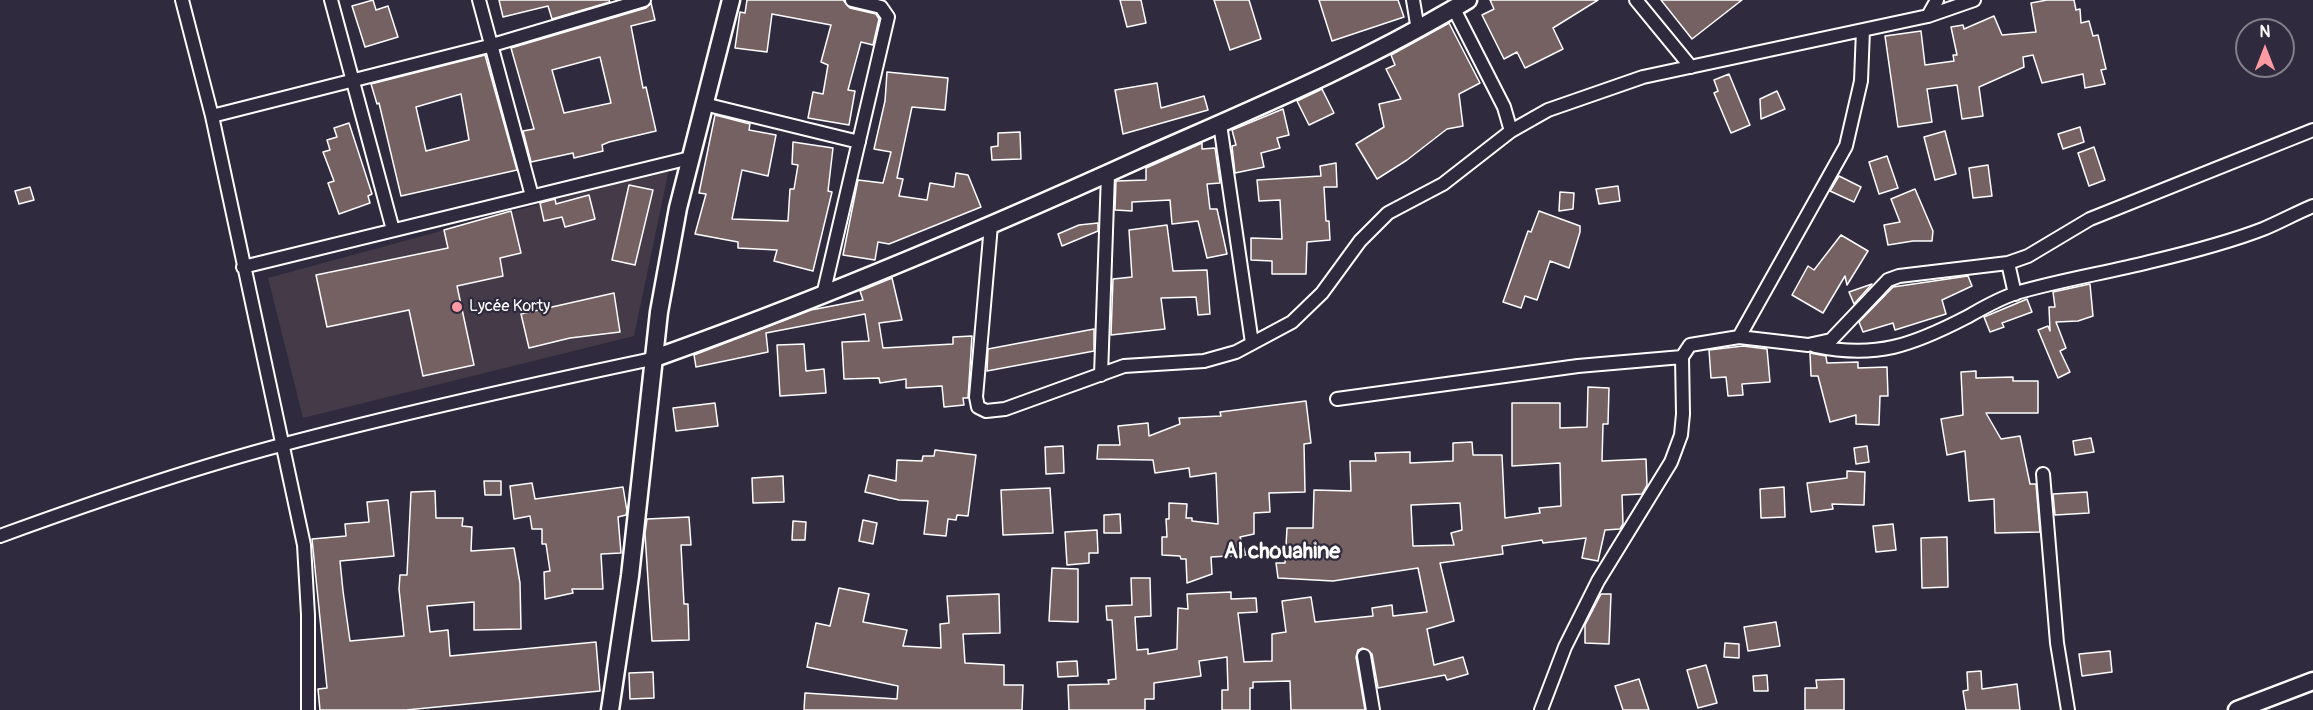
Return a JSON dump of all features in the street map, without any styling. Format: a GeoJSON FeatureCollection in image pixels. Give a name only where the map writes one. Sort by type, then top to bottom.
{"type":"FeatureCollection","features":[{"type":"Feature","properties":{"kind":"street"},"geometry":{"type":"LineString","coordinates":[[182,0],[212,116],[304,545],[308,615],[308,710]]}},
{"type":"Feature","properties":{"kind":"street"},"geometry":{"type":"LineString","coordinates":[[331,0],[393,230]]}},
{"type":"Feature","properties":{"kind":"street"},"geometry":{"type":"LineString","coordinates":[[479,0],[489,45],[532,196]]}},
{"type":"Feature","properties":{"kind":"street"},"geometry":{"type":"LineString","coordinates":[[212,116],[489,45],[642,0]]}},
{"type":"Feature","properties":{"kind":"street"},"geometry":{"type":"LineString","coordinates":[[610,710],[639,498],[652,359],[676,220],[730,0]]}},
{"type":"Feature","properties":{"kind":"street"},"geometry":{"type":"LineString","coordinates":[[824,296],[888,17],[881,8],[852,0]]}},
{"type":"Feature","properties":{"kind":"street"},"geometry":{"type":"LineString","coordinates":[[1413,0],[1418,30]]}},
{"type":"Feature","properties":{"kind":"street"},"geometry":{"type":"LineString","coordinates":[[1636,0],[1691,67]]}},
{"type":"Feature","properties":{"kind":"street"},"geometry":{"type":"LineString","coordinates":[[1928,16],[1937,0]]}},
{"type":"Feature","properties":{"kind":"street"},"geometry":{"type":"LineString","coordinates":[[991,225],[976,396],[978,407],[986,411],[1005,409],[1139,363],[1204,362],[1236,352],[1292,322],[1322,293],[1360,241],[1388,213],[1443,184],[1511,131],[1548,110],[1643,77],[1928,16],[1974,0]]}},
{"type":"Feature","properties":{"kind":"street"},"geometry":{"type":"LineString","coordinates":[[0,536],[116,496],[284,444],[498,392],[652,359],[824,296],[1108,174],[1330,75],[1418,30],[1461,4],[1504,107],[1511,131]]}},
{"type":"Feature","properties":{"kind":"street"},"geometry":{"type":"LineString","coordinates":[[1739,337],[1846,146],[1861,81],[1863,30]]}},
{"type":"Feature","properties":{"kind":"street"},"geometry":{"type":"LineString","coordinates":[[704,104],[859,142]]}},
{"type":"Feature","properties":{"kind":"street"},"geometry":{"type":"LineString","coordinates":[[1220,124],[1252,343]]}},
{"type":"Feature","properties":{"kind":"street"},"geometry":{"type":"LineString","coordinates":[[1808,345],[1832,340],[1888,280],[1899,276],[2008,263],[2028,256],[2090,219],[2313,130]]}},
{"type":"Feature","properties":{"kind":"street"},"geometry":{"type":"LineString","coordinates":[[243,267],[690,158]]}},
{"type":"Feature","properties":{"kind":"street"},"geometry":{"type":"LineString","coordinates":[[1101,375],[1108,174]]}},
{"type":"Feature","properties":{"kind":"street"},"geometry":{"type":"LineString","coordinates":[[1541,710],[1565,647],[1598,581],[1671,462],[1681,435],[1682,357],[1690,345],[1739,337],[1808,345],[1842,352],[1890,350],[1920,340],[1994,301],[2014,294],[2098,272],[2149,263],[2261,230],[2313,206]]}},
{"type":"Feature","properties":{"kind":"street"},"geometry":{"type":"LineString","coordinates":[[2008,263],[2014,294]]}},
{"type":"Feature","properties":{"kind":"street"},"geometry":{"type":"LineString","coordinates":[[1337,399],[1578,366],[1682,357]]}},
{"type":"Feature","properties":{"kind":"street"},"geometry":{"type":"LineString","coordinates":[[2043,474],[2057,643],[2068,710]]}},
{"type":"Feature","properties":{"kind":"street"},"geometry":{"type":"LineString","coordinates":[[1364,656],[1373,710]]}},
{"type":"Feature","properties":{"kind":"street"},"geometry":{"type":"LineString","coordinates":[[2237,710],[2313,681]]}},
{"type":"Feature","properties":{"kind":"shaded area","name":"Lycée Korty"},"geometry":{"type":"Polygon","coordinates":[[[669,169],[634,336],[303,418],[268,278],[669,169]]]}},
{"type":"Feature","properties":{"kind":"building"},"geometry":{"type":"Polygon","coordinates":[[[373,0],[376,10],[388,6],[398,37],[365,47],[352,6],[373,0]]]}},
{"type":"Feature","properties":{"kind":"building"},"geometry":{"type":"Polygon","coordinates":[[[499,0],[609,0],[610,2],[552,19],[548,6],[503,17],[499,0]]]}},
{"type":"Feature","properties":{"kind":"building"},"geometry":{"type":"Polygon","coordinates":[[[747,0],[843,0],[850,8],[876,14],[879,19],[873,45],[861,42],[848,90],[855,91],[849,125],[808,118],[813,92],[823,94],[828,65],[821,62],[831,25],[772,14],[767,52],[735,48],[740,12],[745,13],[747,0]]]}},
{"type":"Feature","properties":{"kind":"building"},"geometry":{"type":"Polygon","coordinates":[[[1120,0],[1141,0],[1146,23],[1127,27],[1120,0]]]}},
{"type":"Feature","properties":{"kind":"building"},"geometry":{"type":"Polygon","coordinates":[[[1214,0],[1249,0],[1261,39],[1230,50],[1214,0]]]}},
{"type":"Feature","properties":{"kind":"building"},"geometry":{"type":"Polygon","coordinates":[[[1319,0],[1398,0],[1404,17],[1332,41],[1319,0]]]}},
{"type":"Feature","properties":{"kind":"building"},"geometry":{"type":"Polygon","coordinates":[[[1490,0],[1598,0],[1553,28],[1563,49],[1525,68],[1517,52],[1504,59],[1482,15],[1494,9],[1490,0]]]}},
{"type":"Feature","properties":{"kind":"building"},"geometry":{"type":"Polygon","coordinates":[[[1661,0],[1742,0],[1692,39],[1661,0]]]}},
{"type":"Feature","properties":{"kind":"building"},"geometry":{"type":"Polygon","coordinates":[[[2047,0],[2074,0],[2076,10],[2080,9],[2081,23],[2089,21],[2093,36],[2098,35],[2106,69],[2101,70],[2105,84],[2085,88],[2083,74],[2042,83],[2033,55],[2023,57],[2024,67],[1979,87],[1983,116],[1962,119],[1957,85],[1927,89],[1932,122],[1898,127],[1885,36],[1921,31],[1925,65],[1954,61],[1953,55],[1957,55],[1951,27],[1963,25],[1964,29],[1994,16],[2002,35],[2036,32],[2031,3],[2047,0]]]}},
{"type":"Feature","properties":{"kind":"building"},"geometry":{"type":"Polygon","coordinates":[[[651,3],[655,20],[631,26],[643,88],[646,87],[656,131],[609,142],[602,145],[603,151],[574,158],[573,153],[531,162],[523,131],[534,129],[511,48],[646,8],[651,3]],[[600,57],[552,70],[564,113],[611,103],[600,57]]]}},
{"type":"Feature","properties":{"kind":"building"},"geometry":{"type":"Polygon","coordinates":[[[1449,23],[1480,83],[1459,94],[1463,126],[1447,129],[1407,160],[1377,179],[1356,144],[1384,127],[1379,104],[1401,99],[1386,69],[1395,65],[1391,55],[1449,23]]]}},
{"type":"Feature","properties":{"kind":"building"},"geometry":{"type":"Polygon","coordinates":[[[485,55],[517,170],[401,196],[379,103],[377,104],[371,84],[485,55]],[[461,94],[416,107],[426,151],[469,140],[461,94]]]}},
{"type":"Feature","properties":{"kind":"building"},"geometry":{"type":"Polygon","coordinates":[[[887,72],[948,78],[945,110],[912,107],[897,178],[903,179],[899,196],[927,200],[930,183],[954,187],[956,173],[968,175],[981,207],[889,244],[878,242],[875,260],[843,255],[858,180],[883,183],[891,152],[874,149],[885,101],[887,72]]]}},
{"type":"Feature","properties":{"kind":"building"},"geometry":{"type":"Polygon","coordinates":[[[1729,74],[1750,125],[1731,133],[1714,93],[1718,91],[1714,80],[1729,74]]]}},
{"type":"Feature","properties":{"kind":"building"},"geometry":{"type":"Polygon","coordinates":[[[1157,83],[1161,108],[1204,96],[1208,110],[1123,134],[1115,90],[1157,83]]]}},
{"type":"Feature","properties":{"kind":"building"},"geometry":{"type":"Polygon","coordinates":[[[1322,89],[1334,113],[1309,125],[1297,101],[1322,89]]]}},
{"type":"Feature","properties":{"kind":"building"},"geometry":{"type":"Polygon","coordinates":[[[1777,91],[1785,109],[1761,119],[1760,99],[1777,91]]]}},
{"type":"Feature","properties":{"kind":"building"},"geometry":{"type":"Polygon","coordinates":[[[1283,109],[1289,135],[1277,138],[1280,148],[1261,153],[1264,167],[1235,173],[1232,146],[1236,145],[1232,130],[1283,109]]]}},
{"type":"Feature","properties":{"kind":"building"},"geometry":{"type":"Polygon","coordinates":[[[715,115],[750,124],[749,130],[776,135],[768,176],[742,170],[732,219],[788,221],[790,189],[794,189],[798,165],[792,164],[793,142],[833,148],[828,191],[832,192],[813,271],[774,261],[777,250],[738,248],[738,242],[695,234],[706,194],[699,193],[715,115]]]}},
{"type":"Feature","properties":{"kind":"building"},"geometry":{"type":"Polygon","coordinates":[[[349,123],[372,194],[368,196],[370,203],[339,214],[328,183],[334,181],[323,152],[330,150],[327,140],[337,137],[334,128],[349,123]]]}},
{"type":"Feature","properties":{"kind":"building"},"geometry":{"type":"Polygon","coordinates":[[[2080,127],[2084,142],[2063,149],[2058,134],[2080,127]]]}},
{"type":"Feature","properties":{"kind":"building"},"geometry":{"type":"Polygon","coordinates":[[[1945,131],[1956,174],[1935,180],[1924,137],[1945,131]]]}},
{"type":"Feature","properties":{"kind":"building"},"geometry":{"type":"Polygon","coordinates":[[[1020,132],[1021,159],[992,160],[991,147],[998,146],[998,133],[1020,132]]]}},
{"type":"Feature","properties":{"kind":"building"},"geometry":{"type":"Polygon","coordinates":[[[1202,143],[1202,149],[1215,148],[1220,183],[1207,184],[1210,209],[1217,209],[1227,254],[1207,258],[1198,221],[1172,224],[1170,200],[1132,202],[1132,211],[1115,210],[1116,181],[1146,180],[1146,168],[1202,143]]]}},
{"type":"Feature","properties":{"kind":"building"},"geometry":{"type":"Polygon","coordinates":[[[2094,147],[2105,180],[2089,186],[2078,153],[2094,147]]]}},
{"type":"Feature","properties":{"kind":"building"},"geometry":{"type":"Polygon","coordinates":[[[1887,156],[1898,188],[1879,194],[1869,162],[1887,156]]]}},
{"type":"Feature","properties":{"kind":"building"},"geometry":{"type":"Polygon","coordinates":[[[1336,163],[1337,187],[1324,187],[1326,221],[1329,221],[1330,240],[1307,242],[1306,274],[1272,274],[1272,261],[1251,260],[1251,238],[1282,239],[1280,200],[1259,201],[1257,180],[1321,176],[1320,166],[1336,163]]]}},
{"type":"Feature","properties":{"kind":"building"},"geometry":{"type":"Polygon","coordinates":[[[1988,165],[1992,196],[1973,198],[1969,168],[1988,165]]]}},
{"type":"Feature","properties":{"kind":"building"},"geometry":{"type":"Polygon","coordinates":[[[1839,176],[1861,187],[1854,202],[1830,191],[1839,176]]]}},
{"type":"Feature","properties":{"kind":"building"},"geometry":{"type":"Polygon","coordinates":[[[629,185],[653,190],[635,265],[612,260],[629,185]]]}},
{"type":"Feature","properties":{"kind":"building"},"geometry":{"type":"Polygon","coordinates":[[[1618,186],[1620,201],[1599,204],[1596,189],[1618,186]]]}},
{"type":"Feature","properties":{"kind":"building"},"geometry":{"type":"Polygon","coordinates":[[[30,187],[34,200],[19,204],[15,191],[30,187]]]}},
{"type":"Feature","properties":{"kind":"building"},"geometry":{"type":"Polygon","coordinates":[[[1915,189],[1933,231],[1932,241],[1888,245],[1884,225],[1900,222],[1891,199],[1915,189]]]}},
{"type":"Feature","properties":{"kind":"building"},"geometry":{"type":"Polygon","coordinates":[[[1560,192],[1574,193],[1573,209],[1559,211],[1560,192]]]}},
{"type":"Feature","properties":{"kind":"building"},"geometry":{"type":"Polygon","coordinates":[[[589,195],[595,219],[565,227],[562,217],[544,221],[540,203],[555,199],[556,204],[589,195]]]}},
{"type":"Feature","properties":{"kind":"building"},"geometry":{"type":"Polygon","coordinates":[[[511,211],[521,253],[500,258],[503,276],[457,286],[474,365],[423,376],[409,310],[327,327],[316,275],[448,248],[444,230],[511,211]]]}},
{"type":"Feature","properties":{"kind":"building"},"geometry":{"type":"Polygon","coordinates":[[[1539,211],[1580,226],[1580,232],[1569,268],[1550,261],[1537,300],[1525,296],[1521,308],[1503,302],[1528,231],[1531,232],[1539,211]]]}},
{"type":"Feature","properties":{"kind":"building"},"geometry":{"type":"Polygon","coordinates":[[[1098,223],[1098,231],[1062,246],[1058,234],[1079,225],[1098,223]]]}},
{"type":"Feature","properties":{"kind":"building"},"geometry":{"type":"Polygon","coordinates":[[[1167,225],[1173,271],[1207,270],[1210,314],[1198,315],[1196,297],[1161,298],[1165,329],[1111,335],[1113,279],[1132,277],[1129,230],[1167,225]]]}},
{"type":"Feature","properties":{"kind":"building"},"geometry":{"type":"Polygon","coordinates":[[[1841,235],[1868,251],[1847,285],[1845,276],[1823,313],[1792,295],[1808,266],[1814,270],[1841,235]]]}},
{"type":"Feature","properties":{"kind":"building"},"geometry":{"type":"Polygon","coordinates":[[[1968,276],[1972,286],[1942,300],[1946,314],[1895,330],[1893,323],[1863,332],[1859,322],[1893,287],[1968,276]]]}},
{"type":"Feature","properties":{"kind":"building"},"geometry":{"type":"Polygon","coordinates":[[[892,278],[902,320],[879,323],[883,348],[953,344],[953,337],[972,336],[968,398],[963,398],[964,405],[944,407],[942,386],[906,388],[906,379],[880,383],[879,378],[844,379],[842,342],[869,341],[865,314],[766,333],[768,352],[696,367],[694,355],[811,310],[863,300],[860,291],[892,278]]]}},
{"type":"Feature","properties":{"kind":"building"},"geometry":{"type":"Polygon","coordinates":[[[1872,284],[1854,304],[1849,292],[1872,284]]]}},
{"type":"Feature","properties":{"kind":"building"},"geometry":{"type":"Polygon","coordinates":[[[2090,284],[2093,316],[2078,321],[2056,322],[2066,348],[2060,351],[2070,372],[2058,378],[2038,330],[2048,326],[2050,331],[2049,307],[2055,307],[2053,292],[2090,284]]]}},
{"type":"Feature","properties":{"kind":"building"},"geometry":{"type":"Polygon","coordinates":[[[614,293],[620,332],[570,338],[529,348],[521,314],[614,293]]]}},
{"type":"Feature","properties":{"kind":"building"},"geometry":{"type":"Polygon","coordinates":[[[2027,299],[2032,312],[2002,323],[2004,327],[1990,332],[1984,317],[2027,299]]]}},
{"type":"Feature","properties":{"kind":"building"},"geometry":{"type":"Polygon","coordinates":[[[1094,329],[1094,351],[987,371],[988,349],[1094,329]]]}},
{"type":"Feature","properties":{"kind":"building"},"geometry":{"type":"Polygon","coordinates":[[[804,344],[806,371],[824,369],[826,393],[780,396],[777,345],[804,344]]]}},
{"type":"Feature","properties":{"kind":"building"},"geometry":{"type":"Polygon","coordinates":[[[1743,346],[1767,349],[1770,382],[1742,384],[1743,395],[1728,396],[1726,377],[1711,378],[1709,350],[1743,346]]]}},
{"type":"Feature","properties":{"kind":"building"},"geometry":{"type":"Polygon","coordinates":[[[1810,353],[1826,356],[1827,363],[1858,362],[1858,368],[1887,367],[1888,396],[1880,396],[1879,425],[1856,424],[1856,415],[1830,422],[1818,376],[1811,376],[1810,353]]]}},
{"type":"Feature","properties":{"kind":"building"},"geometry":{"type":"Polygon","coordinates":[[[1976,371],[1976,378],[2013,377],[2013,381],[2038,381],[2038,413],[1986,413],[2001,439],[2020,436],[2030,484],[2036,484],[2040,532],[1995,533],[1994,499],[1969,501],[1965,451],[1947,455],[1941,419],[1963,415],[1961,372],[1976,371]]]}},
{"type":"Feature","properties":{"kind":"building"},"geometry":{"type":"Polygon","coordinates":[[[1588,387],[1609,388],[1608,424],[1603,424],[1602,461],[1646,459],[1647,485],[1642,494],[1622,495],[1623,524],[1620,529],[1605,530],[1598,561],[1582,558],[1586,538],[1543,543],[1542,540],[1502,546],[1503,554],[1440,563],[1454,621],[1427,629],[1434,665],[1463,657],[1468,674],[1447,680],[1445,675],[1378,688],[1372,654],[1363,648],[1358,650],[1356,657],[1365,710],[1291,710],[1290,681],[1253,682],[1253,688],[1250,688],[1250,710],[1222,710],[1222,690],[1228,690],[1227,657],[1199,661],[1201,676],[1154,683],[1154,699],[1145,699],[1145,710],[1069,710],[1068,685],[1109,684],[1108,680],[1116,679],[1112,620],[1107,620],[1106,606],[1132,605],[1131,578],[1150,578],[1151,616],[1135,617],[1137,650],[1148,649],[1148,654],[1177,649],[1178,608],[1188,609],[1187,594],[1231,592],[1231,599],[1256,598],[1257,612],[1238,613],[1244,662],[1272,661],[1272,634],[1286,632],[1282,601],[1311,597],[1315,622],[1373,616],[1372,608],[1392,605],[1393,616],[1427,612],[1418,568],[1333,581],[1278,578],[1276,563],[1285,563],[1287,528],[1313,528],[1314,490],[1351,491],[1350,461],[1376,461],[1375,453],[1410,452],[1410,463],[1453,461],[1453,443],[1472,442],[1473,455],[1502,455],[1505,518],[1540,513],[1539,508],[1561,506],[1560,463],[1512,466],[1512,403],[1560,403],[1560,428],[1587,427],[1588,387]],[[1460,503],[1411,505],[1413,546],[1454,545],[1451,533],[1462,530],[1460,503]]]}},
{"type":"Feature","properties":{"kind":"building"},"geometry":{"type":"Polygon","coordinates":[[[1306,401],[1311,443],[1304,444],[1305,492],[1269,493],[1270,512],[1254,513],[1254,534],[1240,537],[1246,555],[1211,557],[1212,574],[1187,583],[1186,559],[1181,559],[1180,556],[1162,555],[1162,537],[1167,537],[1166,519],[1169,519],[1169,503],[1187,504],[1186,518],[1192,518],[1192,521],[1218,524],[1216,473],[1190,477],[1189,468],[1155,473],[1153,460],[1097,459],[1098,445],[1120,445],[1118,426],[1148,423],[1149,436],[1180,424],[1179,418],[1221,416],[1220,412],[1306,401]]]}},
{"type":"Feature","properties":{"kind":"building"},"geometry":{"type":"Polygon","coordinates":[[[715,403],[718,426],[676,431],[673,408],[715,403]]]}},
{"type":"Feature","properties":{"kind":"building"},"geometry":{"type":"Polygon","coordinates":[[[2091,438],[2094,452],[2075,455],[2073,441],[2091,438]]]}},
{"type":"Feature","properties":{"kind":"building"},"geometry":{"type":"Polygon","coordinates":[[[1063,446],[1064,473],[1046,474],[1045,447],[1063,446]]]}},
{"type":"Feature","properties":{"kind":"building"},"geometry":{"type":"Polygon","coordinates":[[[1867,446],[1869,462],[1856,464],[1854,448],[1867,446]]]}},
{"type":"Feature","properties":{"kind":"building"},"geometry":{"type":"Polygon","coordinates":[[[935,450],[976,455],[968,516],[957,515],[956,520],[948,519],[946,536],[924,534],[928,501],[899,500],[865,492],[869,475],[896,481],[897,460],[922,461],[923,456],[934,456],[935,450]]]}},
{"type":"Feature","properties":{"kind":"building"},"geometry":{"type":"Polygon","coordinates":[[[1847,471],[1865,472],[1864,505],[1832,504],[1833,509],[1811,512],[1807,483],[1847,478],[1847,471]]]}},
{"type":"Feature","properties":{"kind":"building"},"geometry":{"type":"Polygon","coordinates":[[[783,476],[784,502],[753,503],[752,478],[783,476]]]}},
{"type":"Feature","properties":{"kind":"building"},"geometry":{"type":"Polygon","coordinates":[[[484,481],[501,481],[501,495],[485,495],[484,481]]]}},
{"type":"Feature","properties":{"kind":"building"},"geometry":{"type":"Polygon","coordinates":[[[532,483],[535,499],[623,487],[627,511],[626,515],[618,517],[621,553],[601,554],[603,589],[572,589],[573,593],[545,599],[544,572],[550,571],[546,544],[542,544],[542,529],[532,529],[530,516],[514,519],[510,486],[532,483]]]}},
{"type":"Feature","properties":{"kind":"building"},"geometry":{"type":"Polygon","coordinates":[[[1784,487],[1785,517],[1761,518],[1760,489],[1784,487]]]}},
{"type":"Feature","properties":{"kind":"building"},"geometry":{"type":"Polygon","coordinates":[[[1050,488],[1053,533],[1003,535],[1001,490],[1050,488]]]}},
{"type":"Feature","properties":{"kind":"building"},"geometry":{"type":"Polygon","coordinates":[[[435,491],[436,518],[463,518],[462,526],[472,527],[471,551],[514,548],[520,583],[521,629],[474,630],[474,602],[427,606],[430,632],[448,630],[450,656],[596,642],[600,691],[406,710],[320,710],[318,689],[327,688],[312,539],[346,536],[345,524],[369,522],[367,502],[388,500],[394,556],[340,561],[343,591],[350,641],[404,636],[399,589],[400,575],[407,575],[411,492],[435,491]]]}},
{"type":"Feature","properties":{"kind":"building"},"geometry":{"type":"Polygon","coordinates":[[[2087,492],[2089,513],[2055,515],[2053,494],[2087,492]]]}},
{"type":"Feature","properties":{"kind":"building"},"geometry":{"type":"Polygon","coordinates":[[[1120,514],[1121,533],[1104,533],[1104,515],[1120,514]]]}},
{"type":"Feature","properties":{"kind":"building"},"geometry":{"type":"Polygon","coordinates":[[[689,517],[691,545],[681,545],[684,604],[688,604],[689,640],[652,641],[645,534],[647,519],[689,517]]]}},
{"type":"Feature","properties":{"kind":"building"},"geometry":{"type":"Polygon","coordinates":[[[863,520],[877,523],[873,544],[859,541],[863,520]]]}},
{"type":"Feature","properties":{"kind":"building"},"geometry":{"type":"Polygon","coordinates":[[[793,521],[806,522],[805,540],[792,540],[793,521]]]}},
{"type":"Feature","properties":{"kind":"building"},"geometry":{"type":"Polygon","coordinates":[[[1893,524],[1896,550],[1876,552],[1873,526],[1893,524]]]}},
{"type":"Feature","properties":{"kind":"building"},"geometry":{"type":"Polygon","coordinates":[[[1097,530],[1098,553],[1089,553],[1089,563],[1067,565],[1065,532],[1097,530]]]}},
{"type":"Feature","properties":{"kind":"building"},"geometry":{"type":"Polygon","coordinates":[[[1947,537],[1948,587],[1922,588],[1921,538],[1947,537]]]}},
{"type":"Feature","properties":{"kind":"building"},"geometry":{"type":"Polygon","coordinates":[[[1052,568],[1078,569],[1078,622],[1049,621],[1052,568]]]}},
{"type":"Feature","properties":{"kind":"building"},"geometry":{"type":"Polygon","coordinates":[[[839,588],[869,594],[863,622],[907,630],[903,646],[941,648],[940,624],[949,623],[947,596],[999,594],[1000,633],[963,634],[965,663],[1004,665],[1004,685],[1023,685],[1022,710],[804,710],[805,693],[897,699],[898,686],[807,667],[816,623],[830,626],[839,588]]]}},
{"type":"Feature","properties":{"kind":"building"},"geometry":{"type":"Polygon","coordinates":[[[1601,594],[1611,594],[1609,644],[1585,643],[1585,625],[1601,594]]]}},
{"type":"Feature","properties":{"kind":"building"},"geometry":{"type":"Polygon","coordinates":[[[1776,622],[1780,646],[1748,651],[1744,627],[1776,622]]]}},
{"type":"Feature","properties":{"kind":"building"},"geometry":{"type":"Polygon","coordinates":[[[1725,643],[1739,644],[1739,658],[1724,657],[1725,643]]]}},
{"type":"Feature","properties":{"kind":"building"},"geometry":{"type":"Polygon","coordinates":[[[2110,651],[2112,672],[2082,676],[2079,654],[2110,651]]]}},
{"type":"Feature","properties":{"kind":"building"},"geometry":{"type":"Polygon","coordinates":[[[1077,661],[1078,676],[1058,677],[1057,662],[1077,661]]]}},
{"type":"Feature","properties":{"kind":"building"},"geometry":{"type":"Polygon","coordinates":[[[1706,665],[1717,703],[1698,708],[1687,670],[1706,665]]]}},
{"type":"Feature","properties":{"kind":"building"},"geometry":{"type":"Polygon","coordinates":[[[1981,671],[1982,689],[2017,684],[2020,710],[1966,710],[1963,691],[1968,690],[1967,672],[1981,671]]]}},
{"type":"Feature","properties":{"kind":"building"},"geometry":{"type":"Polygon","coordinates":[[[653,672],[654,698],[630,699],[629,673],[653,672]]]}},
{"type":"Feature","properties":{"kind":"building"},"geometry":{"type":"Polygon","coordinates":[[[1767,675],[1768,691],[1754,691],[1753,676],[1767,675]]]}},
{"type":"Feature","properties":{"kind":"building"},"geometry":{"type":"Polygon","coordinates":[[[1639,679],[1649,710],[1623,710],[1615,686],[1639,679]]]}},
{"type":"Feature","properties":{"kind":"building"},"geometry":{"type":"Polygon","coordinates":[[[1844,679],[1844,710],[1805,710],[1805,688],[1817,688],[1816,680],[1844,679]]]}},
{"type":"Feature","properties":{"kind":"place","name":"Lycée Korty"},"geometry":{"type":"Point","coordinates":[457,307]}},
{"type":"Feature","properties":{"kind":"district","name":"Al chouahine"},"geometry":{"type":"Point","coordinates":[1282,552]}}]}
